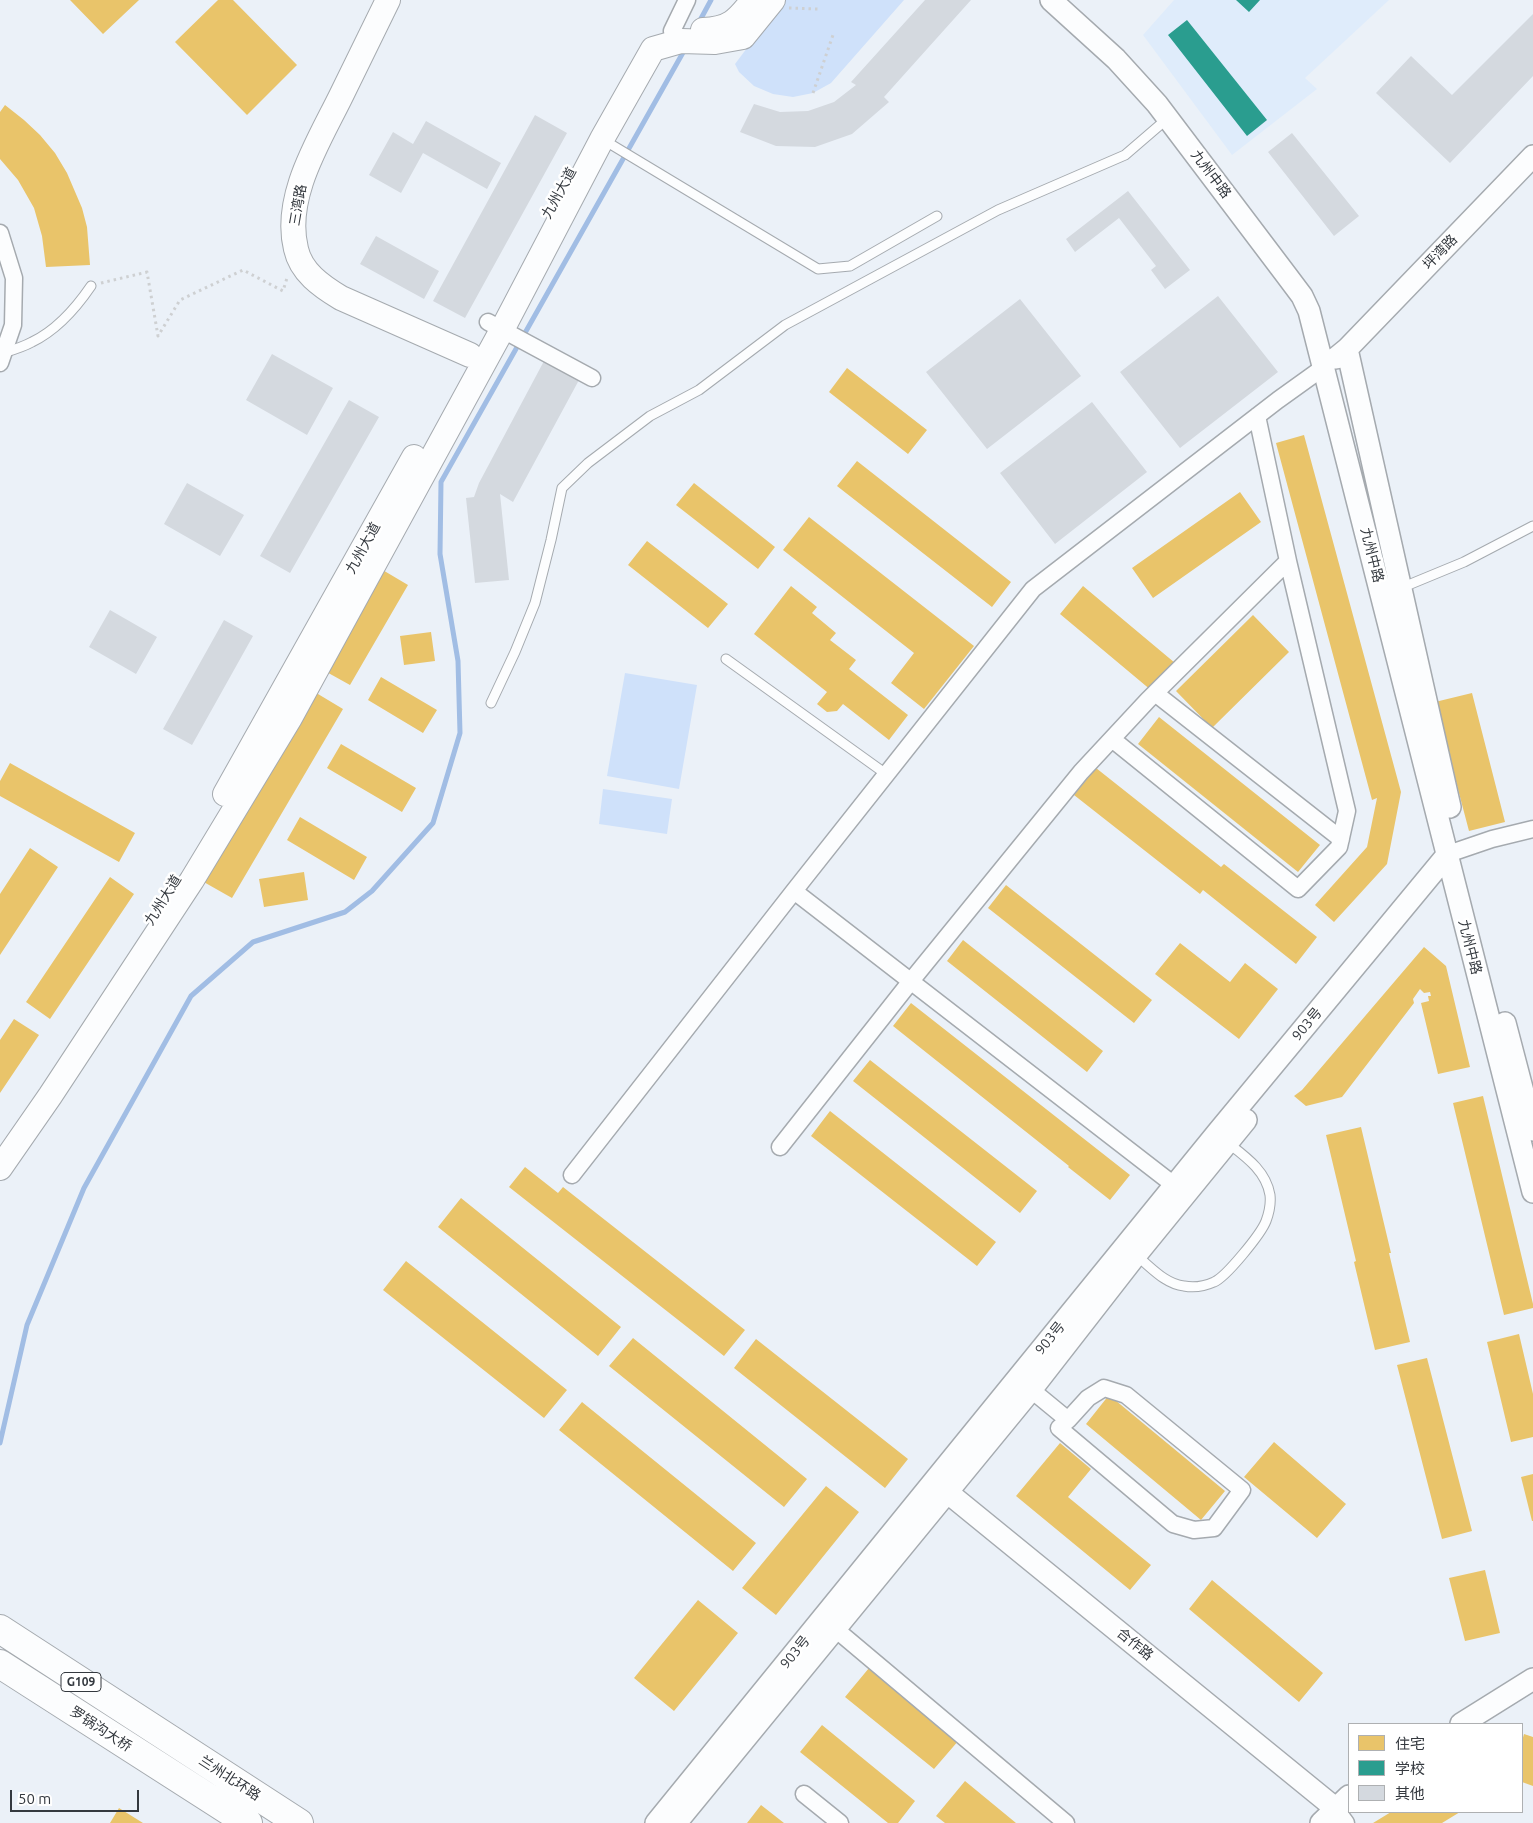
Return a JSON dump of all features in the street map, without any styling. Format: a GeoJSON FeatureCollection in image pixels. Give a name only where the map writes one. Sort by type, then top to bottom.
{"type":"FeatureCollection","features":[{"type":"Feature","properties":{"kind":"highway","name":"罗锅沟大桥"},"geometry":{"type":"LineString","coordinates":[[0,1629],[161,1734]]}},
{"type":"Feature","properties":{"kind":"highway","name":"罗锅沟大桥"},"geometry":{"type":"LineString","coordinates":[[0,1664],[152,1761]]}},
{"type":"Feature","properties":{"kind":"highway","name":"兰州北环路"},"geometry":{"type":"LineString","coordinates":[[161,1734],[299,1823]]}},
{"type":"Feature","properties":{"kind":"highway","name":"兰州北环路"},"geometry":{"type":"LineString","coordinates":[[152,1761],[248,1823]]}},
{"type":"Feature","properties":{"kind":"main road","name":"三湾路"},"geometry":{"type":"LineString","coordinates":[[388,0],[305,169],[295,207],[292,229],[296,251],[306,271],[322,287],[341,298],[470,355]]}},
{"type":"Feature","properties":{"kind":"main road"},"geometry":{"type":"LineString","coordinates":[[717,36],[734,22],[752,0]]}},
{"type":"Feature","properties":{"kind":"main road","name":"九州大道"},"geometry":{"type":"LineString","coordinates":[[0,1145],[148,924],[190,857],[470,355],[500,328],[603,139],[638,53],[650,42],[678,34],[743,37],[774,0]]}},
{"type":"Feature","properties":{"kind":"main road"},"geometry":{"type":"LineString","coordinates":[[0,1168],[56,1088],[192,880],[290,718],[500,328]]}},
{"type":"Feature","properties":{"kind":"street"},"geometry":{"type":"LineString","coordinates":[[678,34],[687,0]]}},
{"type":"Feature","properties":{"kind":"street","name":"九州中路"},"geometry":{"type":"LineString","coordinates":[[1051,0],[1116,59],[1157,104],[1302,296],[1309,311],[1456,862],[1533,1188]]}},
{"type":"Feature","properties":{"kind":"street","name":"坪湾路"},"geometry":{"type":"LineString","coordinates":[[1324,367],[1347,349],[1533,156]]}},
{"type":"Feature","properties":{"kind":"street"},"geometry":{"type":"LineString","coordinates":[[0,233],[14,278],[12,325],[2,358]]}},
{"type":"Feature","properties":{"kind":"street"},"geometry":{"type":"LineString","coordinates":[[500,328],[592,378]]}},
{"type":"Feature","properties":{"kind":"street"},"geometry":{"type":"LineString","coordinates":[[1347,349],[1401,588],[1456,862],[1533,1130]]}},
{"type":"Feature","properties":{"kind":"street"},"geometry":{"type":"LineString","coordinates":[[572,1175],[886,774],[1034,589],[1257,416],[1324,367]]}},
{"type":"Feature","properties":{"kind":"street"},"geometry":{"type":"LineString","coordinates":[[1112,739],[1298,889],[1339,847],[1347,811],[1288,561],[1257,416]]}},
{"type":"Feature","properties":{"kind":"street"},"geometry":{"type":"LineString","coordinates":[[780,1147],[1075,780],[1155,693],[1288,561]]}},
{"type":"Feature","properties":{"kind":"street"},"geometry":{"type":"LineString","coordinates":[[1155,693],[1341,839]]}},
{"type":"Feature","properties":{"kind":"street"},"geometry":{"type":"LineString","coordinates":[[1456,862],[1492,839],[1533,829]]}},
{"type":"Feature","properties":{"kind":"street","name":"903号"},"geometry":{"type":"LineString","coordinates":[[656,1823],[829,1624],[1024,1384],[1130,1251],[1174,1185],[1222,1138],[1456,862]]}},
{"type":"Feature","properties":{"kind":"street"},"geometry":{"type":"LineString","coordinates":[[794,891],[1174,1185]]}},
{"type":"Feature","properties":{"kind":"street"},"geometry":{"type":"LineString","coordinates":[[1130,1251],[1222,1138]]}},
{"type":"Feature","properties":{"kind":"street"},"geometry":{"type":"LineString","coordinates":[[1024,1384],[1068,1420]]}},
{"type":"Feature","properties":{"kind":"street"},"geometry":{"type":"LineString","coordinates":[[1104,1388],[1126,1395],[1242,1490],[1214,1528],[1194,1530],[1173,1524],[1059,1428],[1068,1420],[1088,1398],[1104,1388]]}},
{"type":"Feature","properties":{"kind":"street","name":"合作路"},"geometry":{"type":"LineString","coordinates":[[940,1486],[1338,1812]]}},
{"type":"Feature","properties":{"kind":"street"},"geometry":{"type":"LineString","coordinates":[[676,1823],[829,1624],[1066,1823]]}},
{"type":"Feature","properties":{"kind":"street"},"geometry":{"type":"LineString","coordinates":[[1463,1723],[1533,1679]]}},
{"type":"Feature","properties":{"kind":"street"},"geometry":{"type":"LineString","coordinates":[[804,1794],[840,1823]]}},
{"type":"Feature","properties":{"kind":"lane"},"geometry":{"type":"LineString","coordinates":[[491,703],[535,603],[562,488],[588,463],[650,416],[699,390],[785,325],[998,210],[1125,155],[1168,118]]}},
{"type":"Feature","properties":{"kind":"lane"},"geometry":{"type":"LineString","coordinates":[[603,139],[818,270],[850,266],[937,216]]}},
{"type":"Feature","properties":{"kind":"lane"},"geometry":{"type":"LineString","coordinates":[[2,358],[48,332],[75,308],[92,286]]}},
{"type":"Feature","properties":{"kind":"lane"},"geometry":{"type":"LineString","coordinates":[[1401,588],[1464,562],[1533,526]]}},
{"type":"Feature","properties":{"kind":"lane"},"geometry":{"type":"LineString","coordinates":[[726,659],[886,774]]}},
{"type":"Feature","properties":{"kind":"lane"},"geometry":{"type":"LineString","coordinates":[[1130,1251],[1168,1281],[1183,1286],[1199,1287],[1215,1282],[1228,1272],[1265,1223],[1270,1210],[1270,1195],[1266,1181],[1259,1169],[1222,1138]]}},
{"type":"Feature","properties":{"kind":"path"},"geometry":{"type":"LineString","coordinates":[[813,93],[834,32]]}},
{"type":"Feature","properties":{"kind":"path"},"geometry":{"type":"LineString","coordinates":[[92,286],[147,272],[158,336],[180,300],[243,270],[282,291],[296,251]]}},
{"type":"Feature","properties":{"kind":"shaded area"},"geometry":{"type":"Polygon","coordinates":[[[783,0],[904,0],[831,83],[813,93],[793,97],[773,94],[754,86],[739,72],[735,64],[783,0]]]}},
{"type":"Feature","properties":{"kind":"shaded area"},"geometry":{"type":"Polygon","coordinates":[[[1174,0],[1389,0],[1305,78],[1317,89],[1232,155],[1143,35],[1174,0]]]}},
{"type":"Feature","properties":{"kind":"shaded area"},"geometry":{"type":"Polygon","coordinates":[[[625,673],[697,685],[679,789],[607,776],[625,673]]]}},
{"type":"Feature","properties":{"kind":"shaded area"},"geometry":{"type":"Polygon","coordinates":[[[603,789],[672,799],[667,834],[599,824],[603,789]]]}},
{"type":"Feature","properties":{"kind":"building: 住宅"},"geometry":{"type":"Polygon","coordinates":[[[70,0],[139,0],[103,34],[70,0]]]}},
{"type":"Feature","properties":{"kind":"building: 住宅"},"geometry":{"type":"Polygon","coordinates":[[[218,0],[233,0],[297,65],[247,115],[175,42],[218,0]]]}},
{"type":"Feature","properties":{"kind":"building: 住宅"},"geometry":{"type":"Polygon","coordinates":[[[5,105],[40,135],[55,153],[67,173],[82,208],[87,227],[90,265],[46,267],[42,236],[34,208],[18,180],[0,159],[0,112],[5,105]]]}},
{"type":"Feature","properties":{"kind":"building: 住宅"},"geometry":{"type":"Polygon","coordinates":[[[847,368],[927,430],[908,454],[829,392],[847,368]]]}},
{"type":"Feature","properties":{"kind":"building: 住宅"},"geometry":{"type":"Polygon","coordinates":[[[1304,435],[1401,792],[1387,864],[1334,922],[1315,905],[1367,847],[1377,798],[1372,800],[1276,443],[1304,435]]]}},
{"type":"Feature","properties":{"kind":"building: 住宅"},"geometry":{"type":"Polygon","coordinates":[[[857,461],[1011,582],[992,607],[837,486],[857,461]]]}},
{"type":"Feature","properties":{"kind":"building: 住宅"},"geometry":{"type":"Polygon","coordinates":[[[694,483],[775,547],[758,569],[676,505],[694,483]]]}},
{"type":"Feature","properties":{"kind":"building: 住宅"},"geometry":{"type":"Polygon","coordinates":[[[1240,492],[1261,522],[1153,598],[1132,568],[1240,492]]]}},
{"type":"Feature","properties":{"kind":"building: 住宅"},"geometry":{"type":"Polygon","coordinates":[[[809,517],[974,646],[924,709],[891,683],[914,653],[783,550],[809,517]]]}},
{"type":"Feature","properties":{"kind":"building: 住宅"},"geometry":{"type":"Polygon","coordinates":[[[647,541],[728,604],[708,628],[628,565],[647,541]]]}},
{"type":"Feature","properties":{"kind":"building: 住宅"},"geometry":{"type":"Polygon","coordinates":[[[381,569],[408,585],[350,685],[323,670],[381,569]]]}},
{"type":"Feature","properties":{"kind":"building: 住宅"},"geometry":{"type":"Polygon","coordinates":[[[791,586],[817,607],[812,613],[836,633],[830,640],[856,660],[849,669],[908,715],[889,740],[843,704],[837,711],[827,712],[817,704],[827,692],[754,634],[791,586]]]}},
{"type":"Feature","properties":{"kind":"building: 住宅"},"geometry":{"type":"Polygon","coordinates":[[[1083,586],[1175,663],[1152,691],[1060,614],[1083,586]]]}},
{"type":"Feature","properties":{"kind":"building: 住宅"},"geometry":{"type":"Polygon","coordinates":[[[1253,615],[1289,652],[1212,728],[1176,691],[1253,615]]]}},
{"type":"Feature","properties":{"kind":"building: 住宅"},"geometry":{"type":"Polygon","coordinates":[[[431,632],[435,661],[404,665],[400,636],[431,632]]]}},
{"type":"Feature","properties":{"kind":"building: 住宅"},"geometry":{"type":"Polygon","coordinates":[[[381,677],[437,710],[423,733],[368,700],[381,677]]]}},
{"type":"Feature","properties":{"kind":"building: 住宅"},"geometry":{"type":"Polygon","coordinates":[[[313,691],[343,709],[232,898],[202,881],[313,691]]]}},
{"type":"Feature","properties":{"kind":"building: 住宅"},"geometry":{"type":"Polygon","coordinates":[[[1472,693],[1505,822],[1469,831],[1435,702],[1472,693]]]}},
{"type":"Feature","properties":{"kind":"building: 住宅"},"geometry":{"type":"Polygon","coordinates":[[[1159,717],[1320,845],[1298,872],[1138,744],[1159,717]]]}},
{"type":"Feature","properties":{"kind":"building: 住宅"},"geometry":{"type":"Polygon","coordinates":[[[341,744],[416,788],[402,812],[327,768],[341,744]]]}},
{"type":"Feature","properties":{"kind":"building: 住宅"},"geometry":{"type":"Polygon","coordinates":[[[10,763],[135,833],[119,862],[0,796],[0,781],[10,763]]]}},
{"type":"Feature","properties":{"kind":"building: 住宅"},"geometry":{"type":"Polygon","coordinates":[[[1096,768],[1221,867],[1224,864],[1317,937],[1296,964],[1203,890],[1200,894],[1074,795],[1096,768]]]}},
{"type":"Feature","properties":{"kind":"building: 住宅"},"geometry":{"type":"Polygon","coordinates":[[[300,817],[367,857],[354,880],[287,840],[300,817]]]}},
{"type":"Feature","properties":{"kind":"building: 住宅"},"geometry":{"type":"Polygon","coordinates":[[[30,848],[58,867],[0,955],[0,894],[30,848]]]}},
{"type":"Feature","properties":{"kind":"building: 住宅"},"geometry":{"type":"Polygon","coordinates":[[[304,872],[308,900],[264,907],[259,879],[304,872]]]}},
{"type":"Feature","properties":{"kind":"building: 住宅"},"geometry":{"type":"Polygon","coordinates":[[[110,877],[134,894],[50,1019],[26,1002],[110,877]]]}},
{"type":"Feature","properties":{"kind":"building: 住宅"},"geometry":{"type":"Polygon","coordinates":[[[1006,885],[1152,1000],[1134,1023],[988,908],[1006,885]]]}},
{"type":"Feature","properties":{"kind":"building: 住宅"},"geometry":{"type":"Polygon","coordinates":[[[963,940],[1103,1051],[1087,1072],[947,961],[963,940]]]}},
{"type":"Feature","properties":{"kind":"building: 住宅"},"geometry":{"type":"Polygon","coordinates":[[[1180,943],[1230,982],[1245,963],[1278,989],[1239,1039],[1155,974],[1180,943]]]}},
{"type":"Feature","properties":{"kind":"building: 住宅"},"geometry":{"type":"Polygon","coordinates":[[[1424,947],[1446,966],[1470,1067],[1438,1074],[1421,1003],[1429,1001],[1428,996],[1431,996],[1430,992],[1424,993],[1420,989],[1413,999],[1414,1003],[1342,1097],[1306,1106],[1294,1096],[1302,1090],[1424,947]]]}},
{"type":"Feature","properties":{"kind":"building: 住宅"},"geometry":{"type":"Polygon","coordinates":[[[911,1003],[1130,1175],[1110,1200],[893,1026],[911,1003]]]}},
{"type":"Feature","properties":{"kind":"building: 住宅"},"geometry":{"type":"Polygon","coordinates":[[[14,1019],[39,1035],[0,1093],[0,1040],[14,1019]]]}},
{"type":"Feature","properties":{"kind":"building: 住宅"},"geometry":{"type":"Polygon","coordinates":[[[870,1060],[1037,1191],[1020,1213],[853,1081],[870,1060]]]}},
{"type":"Feature","properties":{"kind":"building: 住宅"},"geometry":{"type":"Polygon","coordinates":[[[1483,1096],[1533,1304],[1533,1308],[1504,1315],[1453,1103],[1483,1096]]]}},
{"type":"Feature","properties":{"kind":"building: 住宅"},"geometry":{"type":"Polygon","coordinates":[[[830,1111],[996,1242],[977,1266],[811,1136],[830,1111]]]}},
{"type":"Feature","properties":{"kind":"building: 住宅"},"geometry":{"type":"Polygon","coordinates":[[[1361,1127],[1410,1342],[1375,1350],[1326,1135],[1361,1127]]]}},
{"type":"Feature","properties":{"kind":"building: 住宅"},"geometry":{"type":"Polygon","coordinates":[[[525,1167],[558,1193],[563,1187],[745,1330],[724,1356],[509,1187],[525,1167]]]}},
{"type":"Feature","properties":{"kind":"building: 住宅"},"geometry":{"type":"Polygon","coordinates":[[[461,1198],[621,1327],[598,1356],[438,1227],[461,1198]]]}},
{"type":"Feature","properties":{"kind":"building: 住宅"},"geometry":{"type":"Polygon","coordinates":[[[406,1261],[567,1390],[544,1418],[383,1290],[406,1261]]]}},
{"type":"Feature","properties":{"kind":"building: 住宅"},"geometry":{"type":"Polygon","coordinates":[[[1519,1334],[1533,1394],[1533,1437],[1511,1442],[1487,1342],[1519,1334]]]}},
{"type":"Feature","properties":{"kind":"building: 住宅"},"geometry":{"type":"Polygon","coordinates":[[[633,1338],[807,1479],[784,1507],[609,1366],[633,1338]]]}},
{"type":"Feature","properties":{"kind":"building: 住宅"},"geometry":{"type":"Polygon","coordinates":[[[756,1339],[908,1459],[885,1488],[734,1368],[756,1339]]]}},
{"type":"Feature","properties":{"kind":"building: 住宅"},"geometry":{"type":"Polygon","coordinates":[[[1427,1358],[1472,1531],[1442,1539],[1397,1365],[1427,1358]]]}},
{"type":"Feature","properties":{"kind":"building: 住宅"},"geometry":{"type":"Polygon","coordinates":[[[1109,1395],[1225,1491],[1201,1520],[1086,1424],[1109,1395]]]}},
{"type":"Feature","properties":{"kind":"building: 住宅"},"geometry":{"type":"Polygon","coordinates":[[[582,1402],[756,1543],[733,1571],[559,1430],[582,1402]]]}},
{"type":"Feature","properties":{"kind":"building: 住宅"},"geometry":{"type":"Polygon","coordinates":[[[1274,1442],[1346,1504],[1317,1538],[1244,1477],[1274,1442]]]}},
{"type":"Feature","properties":{"kind":"building: 住宅"},"geometry":{"type":"Polygon","coordinates":[[[1060,1443],[1091,1469],[1068,1497],[1151,1565],[1130,1590],[1016,1496],[1060,1443]]]}},
{"type":"Feature","properties":{"kind":"building: 住宅"},"geometry":{"type":"Polygon","coordinates":[[[1533,1474],[1533,1521],[1532,1521],[1521,1477],[1533,1474]]]}},
{"type":"Feature","properties":{"kind":"building: 住宅"},"geometry":{"type":"Polygon","coordinates":[[[826,1486],[859,1512],[776,1615],[742,1588],[826,1486]]]}},
{"type":"Feature","properties":{"kind":"building: 住宅"},"geometry":{"type":"Polygon","coordinates":[[[1485,1570],[1500,1633],[1465,1641],[1449,1578],[1485,1570]]]}},
{"type":"Feature","properties":{"kind":"building: 住宅"},"geometry":{"type":"Polygon","coordinates":[[[1212,1580],[1323,1673],[1299,1702],[1189,1609],[1212,1580]]]}},
{"type":"Feature","properties":{"kind":"building: 住宅"},"geometry":{"type":"Polygon","coordinates":[[[698,1600],[738,1633],[674,1711],[634,1678],[698,1600]]]}},
{"type":"Feature","properties":{"kind":"building: 住宅"},"geometry":{"type":"Polygon","coordinates":[[[869,1668],[959,1740],[934,1769],[845,1697],[869,1668]]]}},
{"type":"Feature","properties":{"kind":"building: 住宅"},"geometry":{"type":"Polygon","coordinates":[[[822,1725],[915,1801],[898,1823],[888,1823],[800,1752],[822,1725]]]}},
{"type":"Feature","properties":{"kind":"building: 住宅"},"geometry":{"type":"Polygon","coordinates":[[[1524,1734],[1533,1737],[1533,1786],[1523,1782],[1524,1734]]]}},
{"type":"Feature","properties":{"kind":"building: 住宅"},"geometry":{"type":"Polygon","coordinates":[[[965,1781],[1016,1823],[945,1823],[936,1816],[965,1781]]]}},
{"type":"Feature","properties":{"kind":"building: 住宅"},"geometry":{"type":"Polygon","coordinates":[[[761,1805],[784,1823],[747,1823],[761,1805]]]}},
{"type":"Feature","properties":{"kind":"building: 住宅"},"geometry":{"type":"Polygon","coordinates":[[[119,1808],[143,1823],[110,1823],[119,1808]]]}},
{"type":"Feature","properties":{"kind":"building: 住宅"},"geometry":{"type":"Polygon","coordinates":[[[1389,1813],[1458,1813],[1442,1823],[1373,1823],[1389,1813]]]}},
{"type":"Feature","properties":{"kind":"building: 学校"},"geometry":{"type":"Polygon","coordinates":[[[1236,0],[1260,0],[1249,12],[1236,0]]]}},
{"type":"Feature","properties":{"kind":"building: 学校"},"geometry":{"type":"Polygon","coordinates":[[[1187,20],[1267,120],[1247,136],[1168,35],[1187,20]]]}},
{"type":"Feature","properties":{"kind":"building: 其他"},"geometry":{"type":"Polygon","coordinates":[[[925,0],[971,0],[884,97],[889,102],[852,134],[815,147],[776,146],[740,132],[754,104],[780,112],[808,111],[834,102],[856,85],[851,82],[925,0]]]}},
{"type":"Feature","properties":{"kind":"building: 其他"},"geometry":{"type":"Polygon","coordinates":[[[1533,14],[1533,76],[1450,163],[1376,93],[1411,56],[1452,95],[1533,14]]]}},
{"type":"Feature","properties":{"kind":"building: 其他"},"geometry":{"type":"Polygon","coordinates":[[[535,115],[567,133],[465,318],[433,301],[535,115]]]}},
{"type":"Feature","properties":{"kind":"building: 其他"},"geometry":{"type":"Polygon","coordinates":[[[426,121],[501,163],[487,189],[423,153],[401,193],[369,175],[393,132],[413,144],[426,121]]]}},
{"type":"Feature","properties":{"kind":"building: 其他"},"geometry":{"type":"Polygon","coordinates":[[[1292,133],[1359,216],[1334,236],[1268,152],[1292,133]]]}},
{"type":"Feature","properties":{"kind":"building: 其他"},"geometry":{"type":"Polygon","coordinates":[[[1128,191],[1190,270],[1165,289],[1151,270],[1156,266],[1119,218],[1075,252],[1066,239],[1128,191]]]}},
{"type":"Feature","properties":{"kind":"building: 其他"},"geometry":{"type":"Polygon","coordinates":[[[376,236],[439,271],[424,299],[360,264],[376,236]]]}},
{"type":"Feature","properties":{"kind":"building: 其他"},"geometry":{"type":"Polygon","coordinates":[[[1218,296],[1278,372],[1180,448],[1120,372],[1218,296]]]}},
{"type":"Feature","properties":{"kind":"building: 其他"},"geometry":{"type":"Polygon","coordinates":[[[1020,299],[1081,376],[987,449],[926,372],[1020,299]]]}},
{"type":"Feature","properties":{"kind":"building: 其他"},"geometry":{"type":"Polygon","coordinates":[[[272,354],[333,388],[307,435],[246,400],[272,354]]]}},
{"type":"Feature","properties":{"kind":"building: 其他"},"geometry":{"type":"Polygon","coordinates":[[[544,361],[579,380],[513,502],[500,494],[509,580],[475,583],[466,498],[474,497],[479,483],[544,361]]]}},
{"type":"Feature","properties":{"kind":"building: 其他"},"geometry":{"type":"Polygon","coordinates":[[[349,400],[379,417],[290,573],[260,556],[349,400]]]}},
{"type":"Feature","properties":{"kind":"building: 其他"},"geometry":{"type":"Polygon","coordinates":[[[1092,402],[1147,472],[1055,544],[1000,473],[1092,402]]]}},
{"type":"Feature","properties":{"kind":"building: 其他"},"geometry":{"type":"Polygon","coordinates":[[[187,483],[244,515],[220,556],[164,524],[187,483]]]}},
{"type":"Feature","properties":{"kind":"building: 其他"},"geometry":{"type":"Polygon","coordinates":[[[110,610],[157,637],[136,674],[89,647],[110,610]]]}},
{"type":"Feature","properties":{"kind":"building: 其他"},"geometry":{"type":"Polygon","coordinates":[[[224,620],[253,636],[192,745],[163,729],[224,620]]]}},
{"type":"Feature","properties":{"kind":"waterway"},"geometry":{"type":"LineString","coordinates":[[698,24],[711,0]]}},
{"type":"Feature","properties":{"kind":"waterway"},"geometry":{"type":"LineString","coordinates":[[0,1443],[27,1325],[84,1188],[191,996],[253,942],[345,912],[372,891],[433,823],[460,733],[458,661],[440,554],[441,482],[685,49]]}}]}
